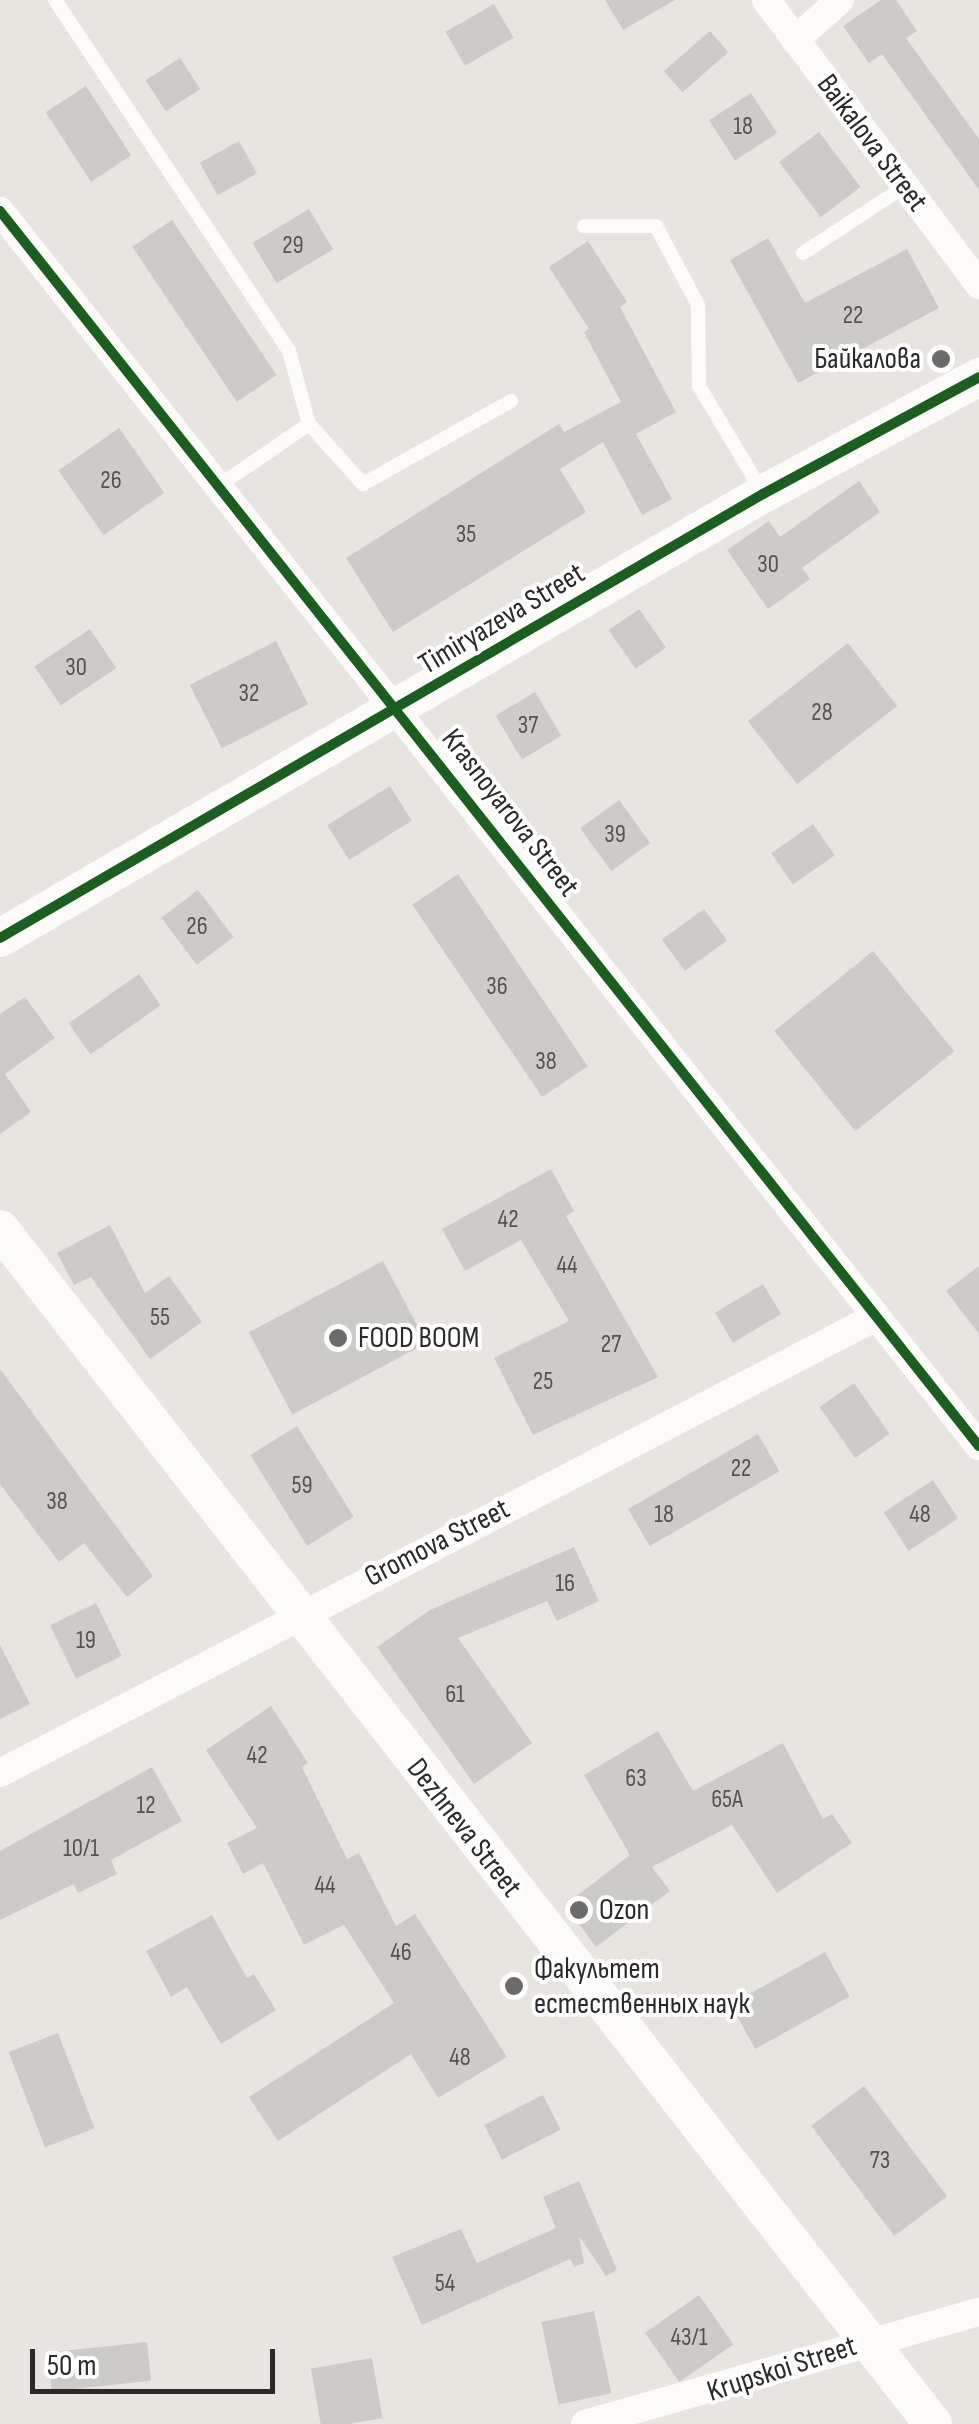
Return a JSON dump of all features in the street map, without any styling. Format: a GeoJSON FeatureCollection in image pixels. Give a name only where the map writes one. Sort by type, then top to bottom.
{"type":"FeatureCollection","features":[{"type":"Feature","properties":{"kind":"main road","name":"Timiryazeva Street"},"geometry":{"type":"LineString","coordinates":[[0,938],[763,494],[979,377]]}},
{"type":"Feature","properties":{"kind":"main road","name":"Dezhneva Street"},"geometry":{"type":"LineString","coordinates":[[0,1228],[296,1616],[933,2424]]}},
{"type":"Feature","properties":{"kind":"street","name":"Baikalova Street"},"geometry":{"type":"LineString","coordinates":[[766,0],[979,285]]}},
{"type":"Feature","properties":{"kind":"street"},"geometry":{"type":"LineString","coordinates":[[795,40],[840,0]]}},
{"type":"Feature","properties":{"kind":"street","name":"Krasnoyarova Street"},"geometry":{"type":"LineString","coordinates":[[0,210],[979,1446]]}},
{"type":"Feature","properties":{"kind":"street","name":"Gromova Street"},"geometry":{"type":"LineString","coordinates":[[0,1772],[876,1317]]}},
{"type":"Feature","properties":{"kind":"street","name":"Krupskoi Street"},"geometry":{"type":"LineString","coordinates":[[585,2424],[687,2400],[869,2342],[979,2312]]}},
{"type":"Feature","properties":{"kind":"lane"},"geometry":{"type":"LineString","coordinates":[[54,0],[289,351],[309,424],[363,484],[511,402]]}},
{"type":"Feature","properties":{"kind":"lane"},"geometry":{"type":"LineString","coordinates":[[803,253],[904,187]]}},
{"type":"Feature","properties":{"kind":"lane"},"geometry":{"type":"LineString","coordinates":[[584,226],[656,226],[698,305],[699,386],[763,494]]}},
{"type":"Feature","properties":{"kind":"lane"},"geometry":{"type":"LineString","coordinates":[[220,484],[309,424]]}},
{"type":"Feature","properties":{"kind":"building"},"geometry":{"type":"Polygon","coordinates":[[[605,0],[675,0],[623,30],[605,0]]]}},
{"type":"Feature","properties":{"kind":"building"},"geometry":{"type":"Polygon","coordinates":[[[881,0],[896,0],[917,31],[906,38],[979,139],[979,190],[882,54],[869,63],[843,26],[881,0]]]}},
{"type":"Feature","properties":{"kind":"building"},"geometry":{"type":"Polygon","coordinates":[[[494,4],[514,38],[465,66],[446,32],[494,4]]]}},
{"type":"Feature","properties":{"kind":"building"},"geometry":{"type":"Polygon","coordinates":[[[710,31],[728,52],[682,92],[664,71],[710,31]]]}},
{"type":"Feature","properties":{"kind":"building"},"geometry":{"type":"Polygon","coordinates":[[[180,58],[200,89],[166,111],[146,80],[180,58]]]}},
{"type":"Feature","properties":{"kind":"building"},"geometry":{"type":"Polygon","coordinates":[[[86,86],[131,156],[91,182],[46,112],[86,86]]]}},
{"type":"Feature","properties":{"kind":"building"},"geometry":{"type":"Polygon","coordinates":[[[751,93],[777,133],[735,160],[709,120],[751,93]]]}},
{"type":"Feature","properties":{"kind":"building"},"geometry":{"type":"Polygon","coordinates":[[[819,132],[861,187],[821,217],[779,162],[819,132]]]}},
{"type":"Feature","properties":{"kind":"building"},"geometry":{"type":"Polygon","coordinates":[[[239,141],[257,173],[218,195],[200,163],[239,141]]]}},
{"type":"Feature","properties":{"kind":"building"},"geometry":{"type":"Polygon","coordinates":[[[309,209],[333,249],[277,283],[252,243],[309,209]]]}},
{"type":"Feature","properties":{"kind":"building"},"geometry":{"type":"Polygon","coordinates":[[[172,220],[277,375],[237,402],[132,247],[172,220]]]}},
{"type":"Feature","properties":{"kind":"building"},"geometry":{"type":"Polygon","coordinates":[[[768,238],[805,303],[907,249],[939,308],[798,383],[730,260],[768,238]]]}},
{"type":"Feature","properties":{"kind":"building"},"geometry":{"type":"Polygon","coordinates":[[[588,241],[627,302],[620,307],[676,412],[636,434],[672,499],[642,515],[603,442],[560,469],[586,512],[393,632],[346,558],[559,424],[564,432],[621,402],[584,332],[589,329],[549,267],[588,241]]]}},
{"type":"Feature","properties":{"kind":"building"},"geometry":{"type":"Polygon","coordinates":[[[119,428],[164,493],[104,535],[58,470],[119,428]]]}},
{"type":"Feature","properties":{"kind":"building"},"geometry":{"type":"Polygon","coordinates":[[[859,481],[880,512],[802,568],[810,579],[768,609],[727,550],[769,521],[780,537],[859,481]]]}},
{"type":"Feature","properties":{"kind":"building"},"geometry":{"type":"Polygon","coordinates":[[[639,609],[666,648],[636,669],[609,630],[639,609]]]}},
{"type":"Feature","properties":{"kind":"building"},"geometry":{"type":"Polygon","coordinates":[[[90,629],[116,668],[61,705],[34,666],[90,629]]]}},
{"type":"Feature","properties":{"kind":"building"},"geometry":{"type":"Polygon","coordinates":[[[276,641],[308,704],[222,748],[190,685],[276,641]]]}},
{"type":"Feature","properties":{"kind":"building"},"geometry":{"type":"Polygon","coordinates":[[[848,643],[897,706],[797,784],[748,721],[848,643]]]}},
{"type":"Feature","properties":{"kind":"building"},"geometry":{"type":"Polygon","coordinates":[[[535,692],[561,736],[522,759],[496,716],[535,692]]]}},
{"type":"Feature","properties":{"kind":"building"},"geometry":{"type":"Polygon","coordinates":[[[390,786],[412,821],[349,860],[327,825],[390,786]]]}},
{"type":"Feature","properties":{"kind":"building"},"geometry":{"type":"Polygon","coordinates":[[[619,800],[650,843],[611,871],[580,828],[619,800]]]}},
{"type":"Feature","properties":{"kind":"building"},"geometry":{"type":"Polygon","coordinates":[[[813,824],[835,855],[793,884],[771,853],[813,824]]]}},
{"type":"Feature","properties":{"kind":"building"},"geometry":{"type":"Polygon","coordinates":[[[458,874],[588,1066],[542,1097],[412,905],[458,874]]]}},
{"type":"Feature","properties":{"kind":"building"},"geometry":{"type":"Polygon","coordinates":[[[198,890],[234,937],[197,965],[161,918],[198,890]]]}},
{"type":"Feature","properties":{"kind":"building"},"geometry":{"type":"Polygon","coordinates":[[[704,909],[727,941],[685,971],[662,940],[704,909]]]}},
{"type":"Feature","properties":{"kind":"building"},"geometry":{"type":"Polygon","coordinates":[[[873,951],[954,1051],[855,1131],[774,1031],[873,951]]]}},
{"type":"Feature","properties":{"kind":"building"},"geometry":{"type":"Polygon","coordinates":[[[139,974],[161,1005],[90,1054],[69,1023],[139,974]]]}},
{"type":"Feature","properties":{"kind":"building"},"geometry":{"type":"Polygon","coordinates":[[[25,997],[55,1038],[5,1074],[31,1112],[0,1134],[0,1014],[25,997]]]}},
{"type":"Feature","properties":{"kind":"building"},"geometry":{"type":"Polygon","coordinates":[[[551,1169],[574,1211],[566,1216],[658,1377],[533,1435],[494,1358],[569,1321],[521,1240],[465,1271],[442,1229],[551,1169]]]}},
{"type":"Feature","properties":{"kind":"building"},"geometry":{"type":"Polygon","coordinates":[[[110,1225],[145,1293],[169,1276],[202,1322],[150,1359],[91,1277],[74,1285],[57,1253],[110,1225]]]}},
{"type":"Feature","properties":{"kind":"building","name":"FOOD BOOM"},"geometry":{"type":"Polygon","coordinates":[[[383,1261],[427,1343],[292,1414],[249,1332],[383,1261]]]}},
{"type":"Feature","properties":{"kind":"building"},"geometry":{"type":"Polygon","coordinates":[[[979,1266],[979,1334],[946,1291],[979,1266]]]}},
{"type":"Feature","properties":{"kind":"building"},"geometry":{"type":"Polygon","coordinates":[[[763,1284],[781,1314],[733,1343],[715,1313],[763,1284]]]}},
{"type":"Feature","properties":{"kind":"building"},"geometry":{"type":"Polygon","coordinates":[[[0,1369],[153,1576],[127,1597],[84,1543],[59,1562],[0,1484],[0,1369]]]}},
{"type":"Feature","properties":{"kind":"building"},"geometry":{"type":"Polygon","coordinates":[[[854,1383],[890,1434],[855,1458],[820,1407],[854,1383]]]}},
{"type":"Feature","properties":{"kind":"building"},"geometry":{"type":"Polygon","coordinates":[[[297,1426],[354,1517],[307,1546],[250,1455],[297,1426]]]}},
{"type":"Feature","properties":{"kind":"building"},"geometry":{"type":"Polygon","coordinates":[[[758,1434],[780,1471],[650,1546],[628,1509],[758,1434]]]}},
{"type":"Feature","properties":{"kind":"building"},"geometry":{"type":"Polygon","coordinates":[[[933,1480],[958,1519],[909,1551],[884,1512],[933,1480]]]}},
{"type":"Feature","properties":{"kind":"building"},"geometry":{"type":"Polygon","coordinates":[[[574,1547],[599,1601],[557,1621],[547,1601],[458,1638],[532,1743],[474,1784],[377,1647],[430,1610],[574,1547]]]}},
{"type":"Feature","properties":{"kind":"building"},"geometry":{"type":"Polygon","coordinates":[[[96,1603],[122,1656],[76,1678],[50,1625],[96,1603]]]}},
{"type":"Feature","properties":{"kind":"building"},"geometry":{"type":"Polygon","coordinates":[[[0,1645],[30,1704],[0,1719],[0,1645]]]}},
{"type":"Feature","properties":{"kind":"building"},"geometry":{"type":"Polygon","coordinates":[[[271,1706],[308,1763],[302,1767],[347,1859],[359,1853],[396,1926],[415,1914],[507,2057],[438,2098],[411,2054],[278,2141],[249,2097],[394,2003],[344,1925],[304,1945],[263,1863],[243,1874],[227,1843],[257,1828],[206,1750],[271,1706]]]}},
{"type":"Feature","properties":{"kind":"building"},"geometry":{"type":"Polygon","coordinates":[[[658,1731],[693,1791],[783,1743],[823,1819],[832,1814],[852,1843],[777,1893],[732,1825],[652,1867],[670,1891],[596,1947],[565,1905],[630,1855],[584,1775],[658,1731]]]}},
{"type":"Feature","properties":{"kind":"building"},"geometry":{"type":"Polygon","coordinates":[[[152,1767],[182,1821],[111,1860],[117,1874],[78,1893],[74,1884],[0,1920],[0,1851],[152,1767]]]}},
{"type":"Feature","properties":{"kind":"building"},"geometry":{"type":"Polygon","coordinates":[[[212,1915],[247,1978],[254,1974],[276,2010],[221,2044],[187,1987],[171,1997],[146,1951],[212,1915]]]}},
{"type":"Feature","properties":{"kind":"building"},"geometry":{"type":"Polygon","coordinates":[[[825,1952],[850,1997],[755,2049],[731,2004],[825,1952]]]}},
{"type":"Feature","properties":{"kind":"building"},"geometry":{"type":"Polygon","coordinates":[[[58,2033],[95,2128],[45,2147],[9,2052],[58,2033]]]}},
{"type":"Feature","properties":{"kind":"building"},"geometry":{"type":"Polygon","coordinates":[[[864,2086],[947,2196],[894,2236],[811,2126],[864,2086]]]}},
{"type":"Feature","properties":{"kind":"building"},"geometry":{"type":"Polygon","coordinates":[[[543,2095],[561,2130],[502,2160],[484,2125],[543,2095]]]}},
{"type":"Feature","properties":{"kind":"building"},"geometry":{"type":"Polygon","coordinates":[[[579,2181],[617,2270],[606,2276],[579,2236],[584,2263],[574,2267],[570,2259],[422,2325],[392,2257],[461,2229],[477,2263],[556,2228],[543,2197],[579,2181]]]}},
{"type":"Feature","properties":{"kind":"building"},"geometry":{"type":"Polygon","coordinates":[[[699,2295],[733,2344],[679,2382],[645,2333],[699,2295]]]}},
{"type":"Feature","properties":{"kind":"building"},"geometry":{"type":"Polygon","coordinates":[[[594,2311],[611,2393],[559,2404],[541,2322],[594,2311]]]}},
{"type":"Feature","properties":{"kind":"building"},"geometry":{"type":"Polygon","coordinates":[[[147,2342],[151,2381],[52,2391],[48,2352],[147,2342]]]}},
{"type":"Feature","properties":{"kind":"building"},"geometry":{"type":"Polygon","coordinates":[[[372,2358],[383,2418],[321,2424],[311,2369],[372,2358]]]}},
{"type":"Feature","properties":{"kind":"cycle path"},"geometry":{"type":"LineString","coordinates":[[0,211],[979,1446]]}},
{"type":"Feature","properties":{"kind":"cycle path"},"geometry":{"type":"LineString","coordinates":[[0,938],[763,494],[979,377]]}},
{"type":"Feature","properties":{"kind":"place","name":"Байкалова"},"geometry":{"type":"Point","coordinates":[941,359]}},
{"type":"Feature","properties":{"kind":"place","name":"FOOD BOOM"},"geometry":{"type":"Point","coordinates":[338,1338]}},
{"type":"Feature","properties":{"kind":"place","name":"Ozon"},"geometry":{"type":"Point","coordinates":[579,1910]}},
{"type":"Feature","properties":{"kind":"place","name":"Факультет естественных наук"},"geometry":{"type":"Point","coordinates":[514,1986]}}]}
